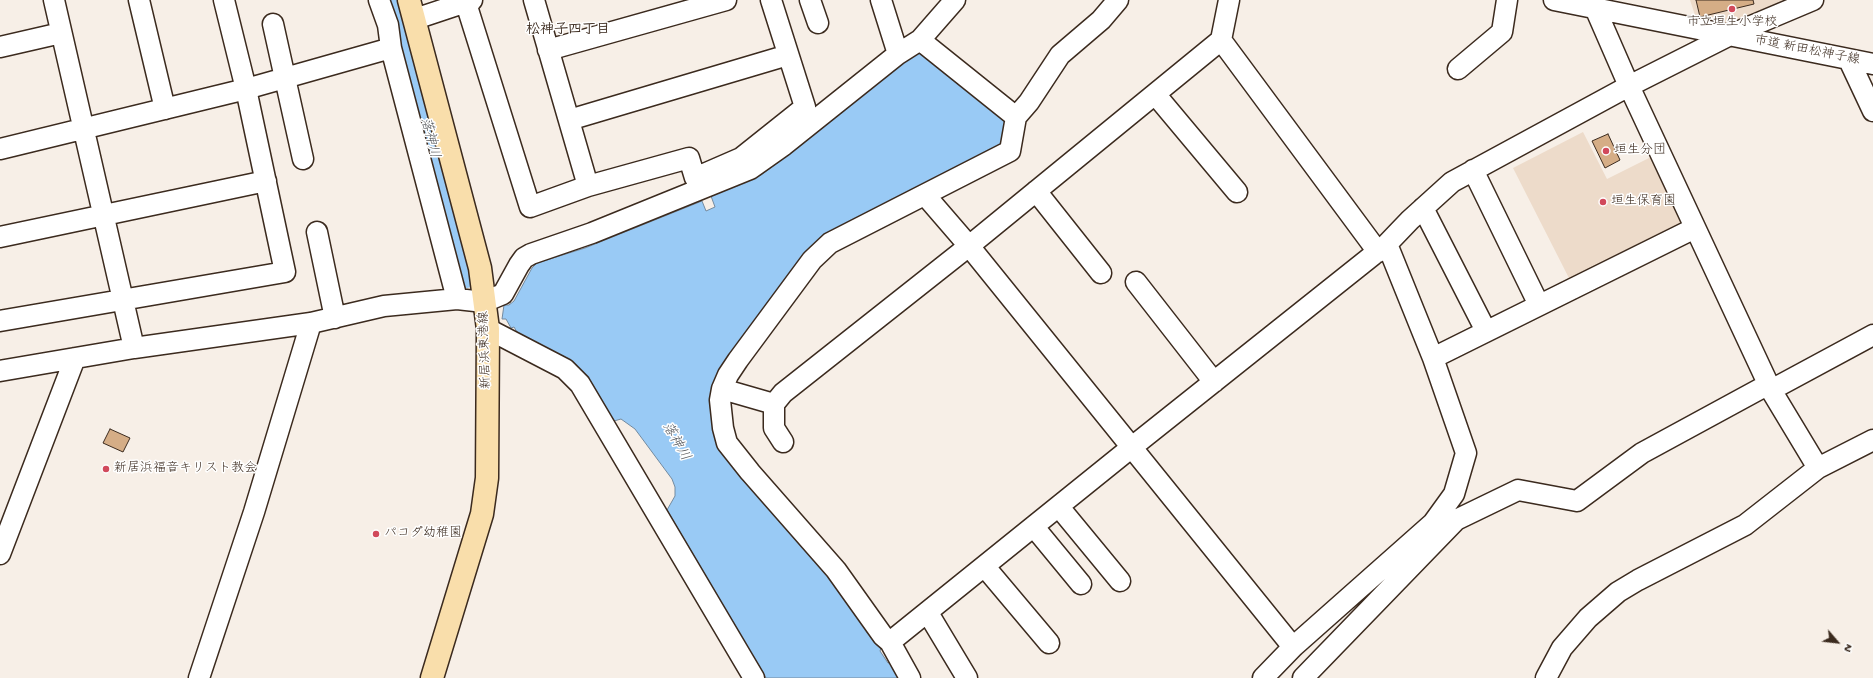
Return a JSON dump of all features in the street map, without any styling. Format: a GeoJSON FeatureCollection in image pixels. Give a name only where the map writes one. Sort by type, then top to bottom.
{"type":"FeatureCollection","features":[{"type":"Feature","properties":{"kind":"main road","name":"新居浜東港線"},"geometry":{"type":"LineString","coordinates":[[412,9],[480,268],[488,329],[487,478],[482,514],[432,678]]}},
{"type":"Feature","properties":{"kind":"street"},"geometry":{"type":"LineString","coordinates":[[54,0],[134,348]]}},
{"type":"Feature","properties":{"kind":"street"},"geometry":{"type":"LineString","coordinates":[[139,0],[166,109]]}},
{"type":"Feature","properties":{"kind":"street"},"geometry":{"type":"LineString","coordinates":[[0,321],[285,272],[246,89],[224,0]]}},
{"type":"Feature","properties":{"kind":"street"},"geometry":{"type":"LineString","coordinates":[[379,0],[388,25],[391,48],[457,299]]}},
{"type":"Feature","properties":{"kind":"street"},"geometry":{"type":"LineString","coordinates":[[534,0],[588,186]]}},
{"type":"Feature","properties":{"kind":"street"},"geometry":{"type":"LineString","coordinates":[[548,50],[726,0]]}},
{"type":"Feature","properties":{"kind":"street"},"geometry":{"type":"LineString","coordinates":[[412,9],[468,1],[530,207],[588,186],[689,158],[695,178],[741,158],[805,108],[771,0]]}},
{"type":"Feature","properties":{"kind":"street"},"geometry":{"type":"LineString","coordinates":[[810,0],[818,23]]}},
{"type":"Feature","properties":{"kind":"street"},"geometry":{"type":"LineString","coordinates":[[881,0],[898,54]]}},
{"type":"Feature","properties":{"kind":"street"},"geometry":{"type":"LineString","coordinates":[[1,366],[75,358],[134,348],[312,323],[384,306],[457,299],[484,302],[503,294],[519,265],[524,258],[531,254],[592,233],[750,168],[784,145],[898,54],[920,40],[955,0]]}},
{"type":"Feature","properties":{"kind":"street"},"geometry":{"type":"LineString","coordinates":[[910,678],[890,642],[883,636],[836,570],[750,472],[727,443],[723,428],[720,400],[722,389],[728,375],[738,360],[796,280],[812,260],[830,243],[868,222],[925,195],[1010,151],[1016,117],[1029,102],[1060,54],[1101,20],[1118,0]]}},
{"type":"Feature","properties":{"kind":"street"},"geometry":{"type":"LineString","coordinates":[[783,442],[774,428],[774,404],[783,393],[969,246],[1221,40],[1229,0]]}},
{"type":"Feature","properties":{"kind":"street"},"geometry":{"type":"LineString","coordinates":[[1458,69],[1502,32],[1507,0]]}},
{"type":"Feature","properties":{"kind":"street","name":"市道 新田松神子線"},"geometry":{"type":"LineString","coordinates":[[1554,0],[1590,5],[1873,64]]}},
{"type":"Feature","properties":{"kind":"street"},"geometry":{"type":"LineString","coordinates":[[890,642],[928,613],[1132,447],[1383,248],[1423,208],[1452,182],[1629,86],[1730,35],[1813,0]]}},
{"type":"Feature","properties":{"kind":"street"},"geometry":{"type":"LineString","coordinates":[[1590,5],[1770,387],[1818,468]]}},
{"type":"Feature","properties":{"kind":"street"},"geometry":{"type":"LineString","coordinates":[[273,24],[303,159]]}},
{"type":"Feature","properties":{"kind":"street"},"geometry":{"type":"LineString","coordinates":[[0,47],[61,33]]}},
{"type":"Feature","properties":{"kind":"street"},"geometry":{"type":"LineString","coordinates":[[920,40],[1016,117]]}},
{"type":"Feature","properties":{"kind":"street"},"geometry":{"type":"LineString","coordinates":[[1221,40],[1383,248],[1433,358],[1466,453],[1454,494],[1433,523],[1293,647],[1263,678]]}},
{"type":"Feature","properties":{"kind":"street"},"geometry":{"type":"LineString","coordinates":[[0,149],[246,89],[391,48]]}},
{"type":"Feature","properties":{"kind":"street"},"geometry":{"type":"LineString","coordinates":[[569,120],[788,55]]}},
{"type":"Feature","properties":{"kind":"street"},"geometry":{"type":"LineString","coordinates":[[1849,60],[1873,111]]}},
{"type":"Feature","properties":{"kind":"street"},"geometry":{"type":"LineString","coordinates":[[1155,94],[1237,192]]}},
{"type":"Feature","properties":{"kind":"street"},"geometry":{"type":"LineString","coordinates":[[1473,170],[1539,305]]}},
{"type":"Feature","properties":{"kind":"street"},"geometry":{"type":"LineString","coordinates":[[0,237],[266,181]]}},
{"type":"Feature","properties":{"kind":"street"},"geometry":{"type":"LineString","coordinates":[[1036,192],[1101,273]]}},
{"type":"Feature","properties":{"kind":"street"},"geometry":{"type":"LineString","coordinates":[[925,195],[969,246],[1293,647]]}},
{"type":"Feature","properties":{"kind":"street"},"geometry":{"type":"LineString","coordinates":[[1423,208],[1486,331]]}},
{"type":"Feature","properties":{"kind":"street"},"geometry":{"type":"LineString","coordinates":[[1433,358],[1695,228]]}},
{"type":"Feature","properties":{"kind":"street"},"geometry":{"type":"LineString","coordinates":[[317,232],[335,318]]}},
{"type":"Feature","properties":{"kind":"street"},"geometry":{"type":"LineString","coordinates":[[1136,282],[1214,382]]}},
{"type":"Feature","properties":{"kind":"street"},"geometry":{"type":"LineString","coordinates":[[199,678],[254,512],[312,323]]}},
{"type":"Feature","properties":{"kind":"street"},"geometry":{"type":"LineString","coordinates":[[488,329],[565,369],[580,384],[754,678]]}},
{"type":"Feature","properties":{"kind":"street"},"geometry":{"type":"LineString","coordinates":[[1303,678],[1456,520],[1518,490],[1577,501],[1642,453],[1873,335]]}},
{"type":"Feature","properties":{"kind":"street"},"geometry":{"type":"LineString","coordinates":[[0,554],[75,358]]}},
{"type":"Feature","properties":{"kind":"street"},"geometry":{"type":"LineString","coordinates":[[722,389],[774,404]]}},
{"type":"Feature","properties":{"kind":"street"},"geometry":{"type":"LineString","coordinates":[[1546,678],[1562,648],[1588,618],[1618,592],[1638,580],[1745,526],[1818,468],[1873,440]]}},
{"type":"Feature","properties":{"kind":"street"},"geometry":{"type":"LineString","coordinates":[[1058,507],[1120,581]]}},
{"type":"Feature","properties":{"kind":"street"},"geometry":{"type":"LineString","coordinates":[[1034,527],[1081,584]]}},
{"type":"Feature","properties":{"kind":"street"},"geometry":{"type":"LineString","coordinates":[[985,567],[1049,643]]}},
{"type":"Feature","properties":{"kind":"street"},"geometry":{"type":"LineString","coordinates":[[928,613],[967,678]]}},
{"type":"Feature","properties":{"kind":"shaded area","name":"市立垣生小学校"},"geometry":{"type":"Polygon","coordinates":[[[1690,0],[1793,0],[1732,26],[1696,18],[1690,0]]]}},
{"type":"Feature","properties":{"kind":"shaded area","name":"垣生保育園"},"geometry":{"type":"Polygon","coordinates":[[[1583,132],[1607,179],[1653,156],[1688,225],[1572,284],[1513,168],[1583,132]]]}},
{"type":"Feature","properties":{"kind":"water"},"geometry":{"type":"Polygon","coordinates":[[[920,50],[1007,120],[1001,145],[843,227],[710,397],[710,407],[716,437],[856,611],[881,648],[880,651],[888,663],[891,662],[900,678],[766,678],[667,510],[675,496],[675,487],[672,479],[635,429],[621,419],[614,421],[590,380],[578,367],[570,361],[517,332],[514,327],[511,328],[506,319],[502,319],[504,305],[509,305],[514,301],[532,268],[537,263],[585,248],[702,201],[706,211],[715,207],[711,196],[761,175],[920,50]]]}},
{"type":"Feature","properties":{"kind":"building"},"geometry":{"type":"Polygon","coordinates":[[[1696,0],[1753,0],[1754,4],[1700,17],[1696,0]]]}},
{"type":"Feature","properties":{"kind":"building","name":"垣生分団"},"geometry":{"type":"Polygon","coordinates":[[[1608,134],[1620,160],[1605,168],[1592,141],[1608,134]]]}},
{"type":"Feature","properties":{"kind":"building"},"geometry":{"type":"Polygon","coordinates":[[[110,429],[130,438],[123,452],[103,443],[110,429]]]}},
{"type":"Feature","properties":{"kind":"waterway","name":"落神川"},"geometry":{"type":"LineString","coordinates":[[392,0],[404,40],[464,276]]}},
{"type":"Feature","properties":{"kind":"place","name":"市立垣生小学校"},"geometry":{"type":"Point","coordinates":[1732,9]}},
{"type":"Feature","properties":{"kind":"place","name":"垣生分団"},"geometry":{"type":"Point","coordinates":[1606,151]}},
{"type":"Feature","properties":{"kind":"place","name":"垣生保育園"},"geometry":{"type":"Point","coordinates":[1603,202]}},
{"type":"Feature","properties":{"kind":"place","name":"新居浜福音キリスト教会"},"geometry":{"type":"Point","coordinates":[106,469]}},
{"type":"Feature","properties":{"kind":"place","name":"パコダ幼稚園"},"geometry":{"type":"Point","coordinates":[376,534]}},
{"type":"Feature","properties":{"kind":"district","name":"松神子四丁目"},"geometry":{"type":"Point","coordinates":[568,31]}}]}
